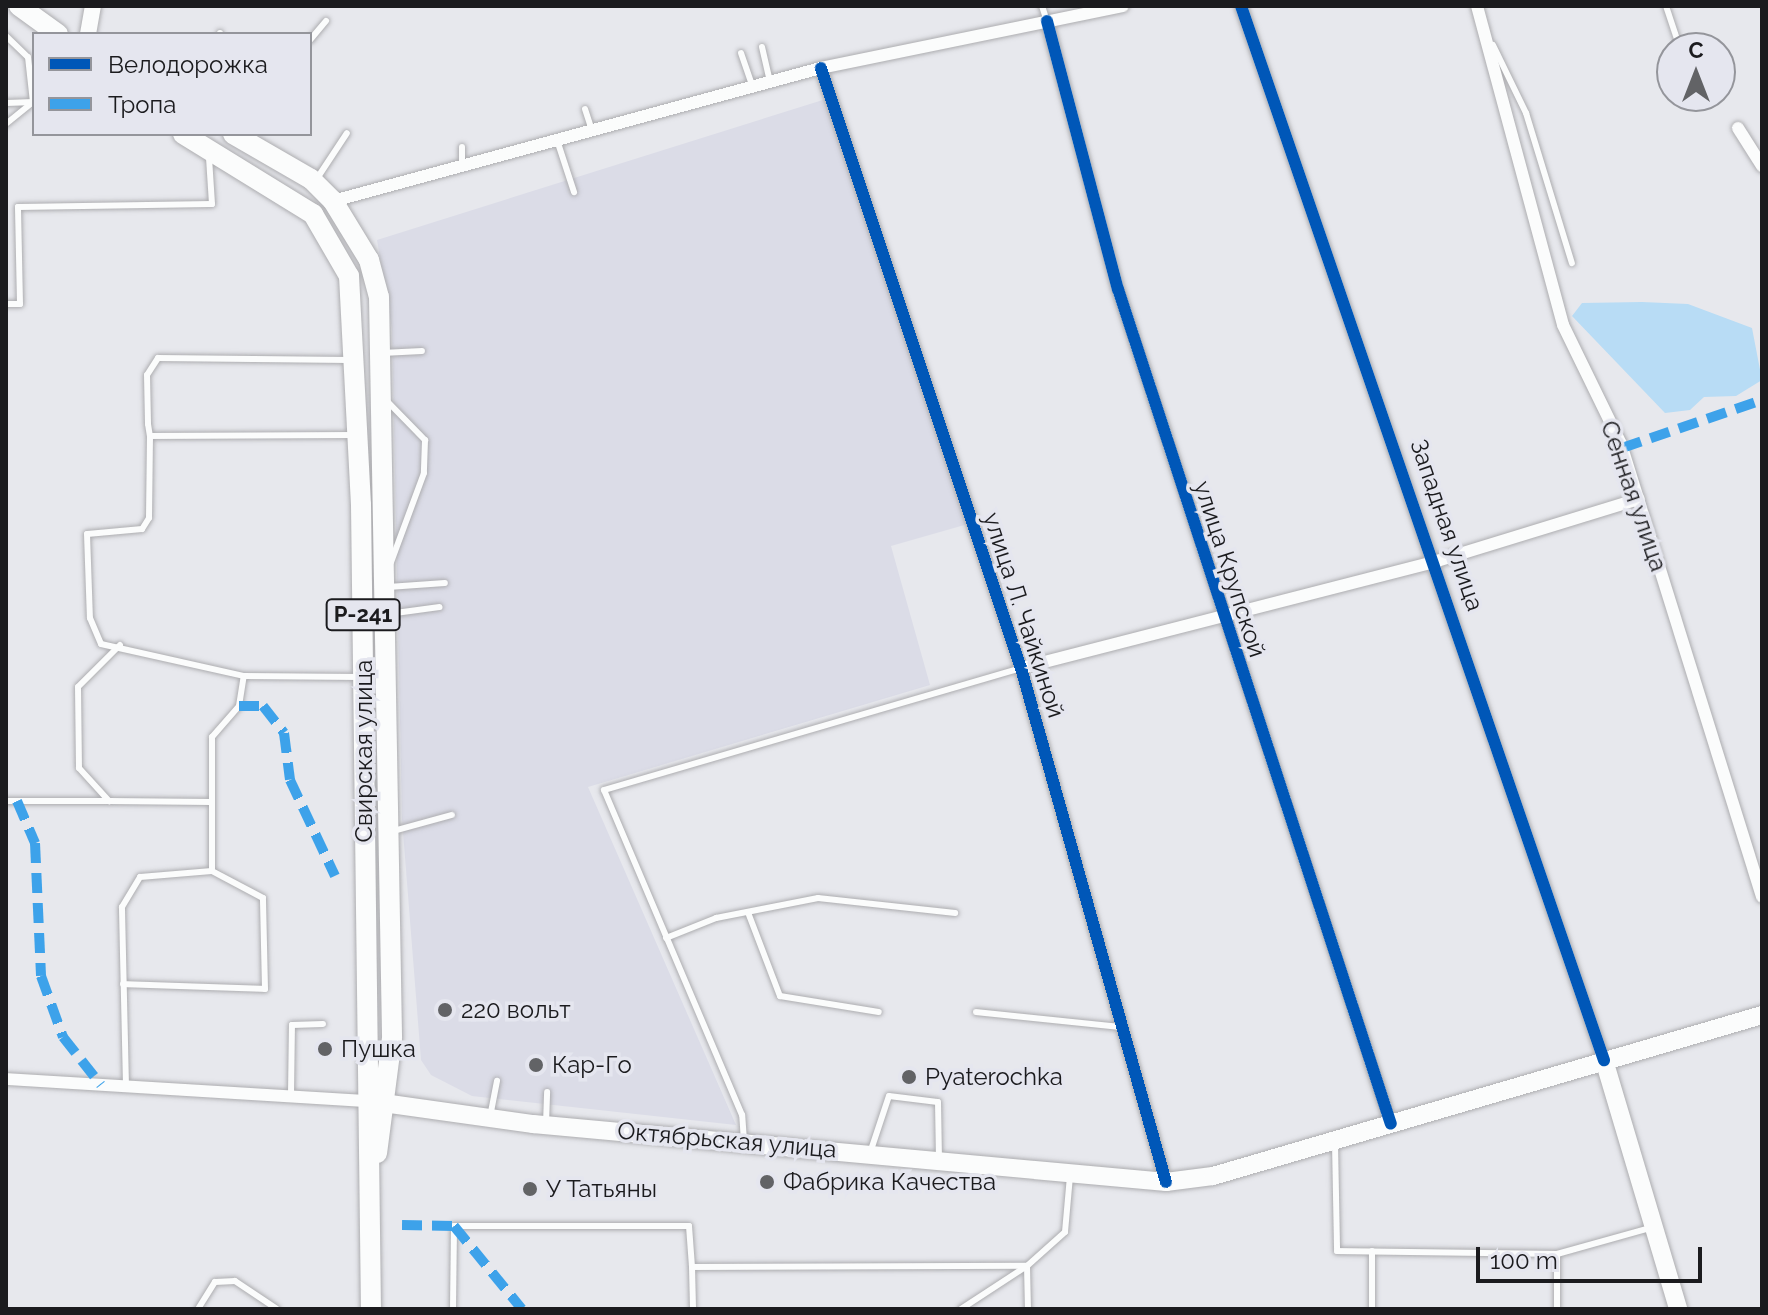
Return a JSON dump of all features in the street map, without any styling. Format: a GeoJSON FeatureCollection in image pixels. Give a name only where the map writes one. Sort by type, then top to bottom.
{"type":"FeatureCollection","features":[{"type":"Feature","properties":{"kind":"highway"},"geometry":{"type":"LineString","coordinates":[[19,6],[55,32]]}},
{"type":"Feature","properties":{"kind":"highway","name":"Свирская улица"},"geometry":{"type":"LineString","coordinates":[[187,136],[289,193],[334,242],[349,276],[357,360],[363,677],[378,1102],[371,1180],[371,1309]]}},
{"type":"Feature","properties":{"kind":"highway","name":"Свирская улица"},"geometry":{"type":"LineString","coordinates":[[236,136],[315,183],[333,201],[369,260],[381,353],[392,1038],[378,1102]]}},
{"type":"Feature","properties":{"kind":"main road","name":"Октябрьская улица"},"geometry":{"type":"LineString","coordinates":[[378,1102],[546,1125],[869,1153],[1070,1176],[1166,1182],[1213,1176],[1762,1015]]}},
{"type":"Feature","properties":{"kind":"main road","name":"Западная улица"},"geometry":{"type":"LineString","coordinates":[[1604,1060],[1678,1309]]}},
{"type":"Feature","properties":{"kind":"street"},"geometry":{"type":"LineString","coordinates":[[88,32],[93,6]]}},
{"type":"Feature","properties":{"kind":"street"},"geometry":{"type":"LineString","coordinates":[[333,201],[821,68],[1123,6]]}},
{"type":"Feature","properties":{"kind":"street","name":"Западная улица"},"geometry":{"type":"LineString","coordinates":[[1241,6],[1437,561],[1604,1060]]}},
{"type":"Feature","properties":{"kind":"street","name":"Сенная улица"},"geometry":{"type":"LineString","coordinates":[[1477,6],[1563,325],[1639,499],[1762,897]]}},
{"type":"Feature","properties":{"kind":"street","name":"улица Крупской"},"geometry":{"type":"LineString","coordinates":[[1047,21],[1118,289],[1221,617],[1391,1124]]}},
{"type":"Feature","properties":{"kind":"street","name":"улица Л. Чайкиной"},"geometry":{"type":"LineString","coordinates":[[821,68],[1021,668],[1166,1182]]}},
{"type":"Feature","properties":{"kind":"street"},"geometry":{"type":"LineString","coordinates":[[1738,128],[1762,166]]}},
{"type":"Feature","properties":{"kind":"street"},"geometry":{"type":"LineString","coordinates":[[1021,668],[1437,561],[1639,499]]}},
{"type":"Feature","properties":{"kind":"street","name":"Октябрьская улица"},"geometry":{"type":"LineString","coordinates":[[6,1079],[291,1094],[378,1102]]}},
{"type":"Feature","properties":{"kind":"lane"},"geometry":{"type":"LineString","coordinates":[[1042,6],[1047,21]]}},
{"type":"Feature","properties":{"kind":"lane"},"geometry":{"type":"LineString","coordinates":[[1666,6],[1675,32]]}},
{"type":"Feature","properties":{"kind":"lane"},"geometry":{"type":"LineString","coordinates":[[312,38],[326,21]]}},
{"type":"Feature","properties":{"kind":"lane"},"geometry":{"type":"LineString","coordinates":[[1483,25],[1526,113],[1572,263]]}},
{"type":"Feature","properties":{"kind":"lane"},"geometry":{"type":"LineString","coordinates":[[6,36],[28,57],[32,87]]}},
{"type":"Feature","properties":{"kind":"lane"},"geometry":{"type":"LineString","coordinates":[[762,47],[770,82]]}},
{"type":"Feature","properties":{"kind":"lane"},"geometry":{"type":"LineString","coordinates":[[741,53],[753,87]]}},
{"type":"Feature","properties":{"kind":"lane"},"geometry":{"type":"LineString","coordinates":[[6,103],[32,102]]}},
{"type":"Feature","properties":{"kind":"lane"},"geometry":{"type":"LineString","coordinates":[[6,124],[32,104]]}},
{"type":"Feature","properties":{"kind":"lane"},"geometry":{"type":"LineString","coordinates":[[585,109],[592,131]]}},
{"type":"Feature","properties":{"kind":"lane"},"geometry":{"type":"LineString","coordinates":[[315,183],[347,133]]}},
{"type":"Feature","properties":{"kind":"lane"},"geometry":{"type":"LineString","coordinates":[[557,140],[574,192]]}},
{"type":"Feature","properties":{"kind":"lane"},"geometry":{"type":"LineString","coordinates":[[6,304],[20,304],[18,207],[212,204],[207,147]]}},
{"type":"Feature","properties":{"kind":"lane"},"geometry":{"type":"LineString","coordinates":[[462,147],[462,166]]}},
{"type":"Feature","properties":{"kind":"lane"},"geometry":{"type":"LineString","coordinates":[[381,353],[422,351]]}},
{"type":"Feature","properties":{"kind":"lane"},"geometry":{"type":"LineString","coordinates":[[357,360],[158,358],[147,375],[149,518],[142,529],[87,534],[90,618],[101,644],[120,645],[244,676],[363,677]]}},
{"type":"Feature","properties":{"kind":"lane"},"geometry":{"type":"LineString","coordinates":[[380,396],[425,440],[421,483],[386,580],[445,583]]}},
{"type":"Feature","properties":{"kind":"lane"},"geometry":{"type":"LineString","coordinates":[[150,436],[358,435]]}},
{"type":"Feature","properties":{"kind":"lane"},"geometry":{"type":"LineString","coordinates":[[387,614],[440,607]]}},
{"type":"Feature","properties":{"kind":"lane"},"geometry":{"type":"LineString","coordinates":[[109,801],[79,768],[78,687],[120,645]]}},
{"type":"Feature","properties":{"kind":"lane"},"geometry":{"type":"LineString","coordinates":[[744,1141],[742,1115],[604,790],[1021,668]]}},
{"type":"Feature","properties":{"kind":"lane"},"geometry":{"type":"LineString","coordinates":[[212,871],[212,737],[239,706],[244,676]]}},
{"type":"Feature","properties":{"kind":"lane"},"geometry":{"type":"LineString","coordinates":[[6,801],[212,802]]}},
{"type":"Feature","properties":{"kind":"lane"},"geometry":{"type":"LineString","coordinates":[[389,832],[452,815]]}},
{"type":"Feature","properties":{"kind":"lane"},"geometry":{"type":"LineString","coordinates":[[123,984],[265,989],[263,898],[212,871],[140,877],[129,887],[123,984],[126,1086]]}},
{"type":"Feature","properties":{"kind":"lane"},"geometry":{"type":"LineString","coordinates":[[666,938],[716,918],[749,915],[818,898],[955,913]]}},
{"type":"Feature","properties":{"kind":"lane"},"geometry":{"type":"LineString","coordinates":[[749,915],[780,996],[879,1012]]}},
{"type":"Feature","properties":{"kind":"lane"},"geometry":{"type":"LineString","coordinates":[[976,1012],[1122,1027]]}},
{"type":"Feature","properties":{"kind":"lane"},"geometry":{"type":"LineString","coordinates":[[291,1094],[292,1025],[323,1024]]}},
{"type":"Feature","properties":{"kind":"lane"},"geometry":{"type":"LineString","coordinates":[[490,1119],[497,1081]]}},
{"type":"Feature","properties":{"kind":"lane"},"geometry":{"type":"LineString","coordinates":[[546,1125],[547,1092]]}},
{"type":"Feature","properties":{"kind":"lane"},"geometry":{"type":"LineString","coordinates":[[869,1153],[889,1096],[938,1102],[939,1161]]}},
{"type":"Feature","properties":{"kind":"lane"},"geometry":{"type":"LineString","coordinates":[[1335,1141],[1337,1251],[1557,1254],[1653,1227]]}},
{"type":"Feature","properties":{"kind":"lane"},"geometry":{"type":"LineString","coordinates":[[961,1309],[1027,1266],[1065,1232],[1070,1176]]}},
{"type":"Feature","properties":{"kind":"lane"},"geometry":{"type":"LineString","coordinates":[[453,1309],[454,1226],[689,1226],[693,1309]]}},
{"type":"Feature","properties":{"kind":"lane"},"geometry":{"type":"LineString","coordinates":[[1372,1251],[1372,1309]]}},
{"type":"Feature","properties":{"kind":"lane"},"geometry":{"type":"LineString","coordinates":[[1557,1254],[1557,1309]]}},
{"type":"Feature","properties":{"kind":"lane"},"geometry":{"type":"LineString","coordinates":[[692,1267],[1027,1266]]}},
{"type":"Feature","properties":{"kind":"lane"},"geometry":{"type":"LineString","coordinates":[[1027,1266],[1028,1309]]}},
{"type":"Feature","properties":{"kind":"lane"},"geometry":{"type":"LineString","coordinates":[[198,1309],[215,1282],[235,1281],[277,1309]]}},
{"type":"Feature","properties":{"kind":"shaded area"},"geometry":{"type":"Polygon","coordinates":[[[826,99],[975,522],[891,546],[930,685],[588,787],[736,1125],[472,1096],[431,1075],[421,1060],[402,819],[392,329],[377,240],[826,99]]]}},
{"type":"Feature","properties":{"kind":"water"},"geometry":{"type":"Polygon","coordinates":[[[1582,303],[1688,304],[1752,328],[1762,380],[1736,396],[1704,397],[1690,410],[1665,413],[1572,316],[1582,303]]]}},
{"type":"Feature","properties":{"kind":"marked path"},"geometry":{"type":"LineString","coordinates":[[1622,448],[1762,400]]}},
{"type":"Feature","properties":{"kind":"marked path"},"geometry":{"type":"LineString","coordinates":[[239,706],[263,706],[284,733],[290,780],[335,876]]}},
{"type":"Feature","properties":{"kind":"marked path"},"geometry":{"type":"LineString","coordinates":[[17,801],[35,843],[41,976],[63,1037],[101,1085]]}},
{"type":"Feature","properties":{"kind":"marked path"},"geometry":{"type":"LineString","coordinates":[[402,1225],[454,1226],[522,1309]]}},
{"type":"Feature","properties":{"kind":"cycle path"},"geometry":{"type":"LineString","coordinates":[[1241,6],[1604,1060]]}},
{"type":"Feature","properties":{"kind":"cycle path"},"geometry":{"type":"LineString","coordinates":[[1047,21],[1118,289],[1391,1124]]}},
{"type":"Feature","properties":{"kind":"cycle path"},"geometry":{"type":"LineString","coordinates":[[821,68],[1021,668],[1166,1182]]}},
{"type":"Feature","properties":{"kind":"place","name":"220 вольт"},"geometry":{"type":"Point","coordinates":[445,1010]}},
{"type":"Feature","properties":{"kind":"place","name":"Пушка"},"geometry":{"type":"Point","coordinates":[325,1049]}},
{"type":"Feature","properties":{"kind":"place","name":"Кар-Го"},"geometry":{"type":"Point","coordinates":[536,1065]}},
{"type":"Feature","properties":{"kind":"place","name":"Pyaterochka"},"geometry":{"type":"Point","coordinates":[909,1077]}},
{"type":"Feature","properties":{"kind":"place","name":"Фабрика Качества"},"geometry":{"type":"Point","coordinates":[767,1182]}},
{"type":"Feature","properties":{"kind":"place","name":"У Татьяны"},"geometry":{"type":"Point","coordinates":[530,1189]}}]}
